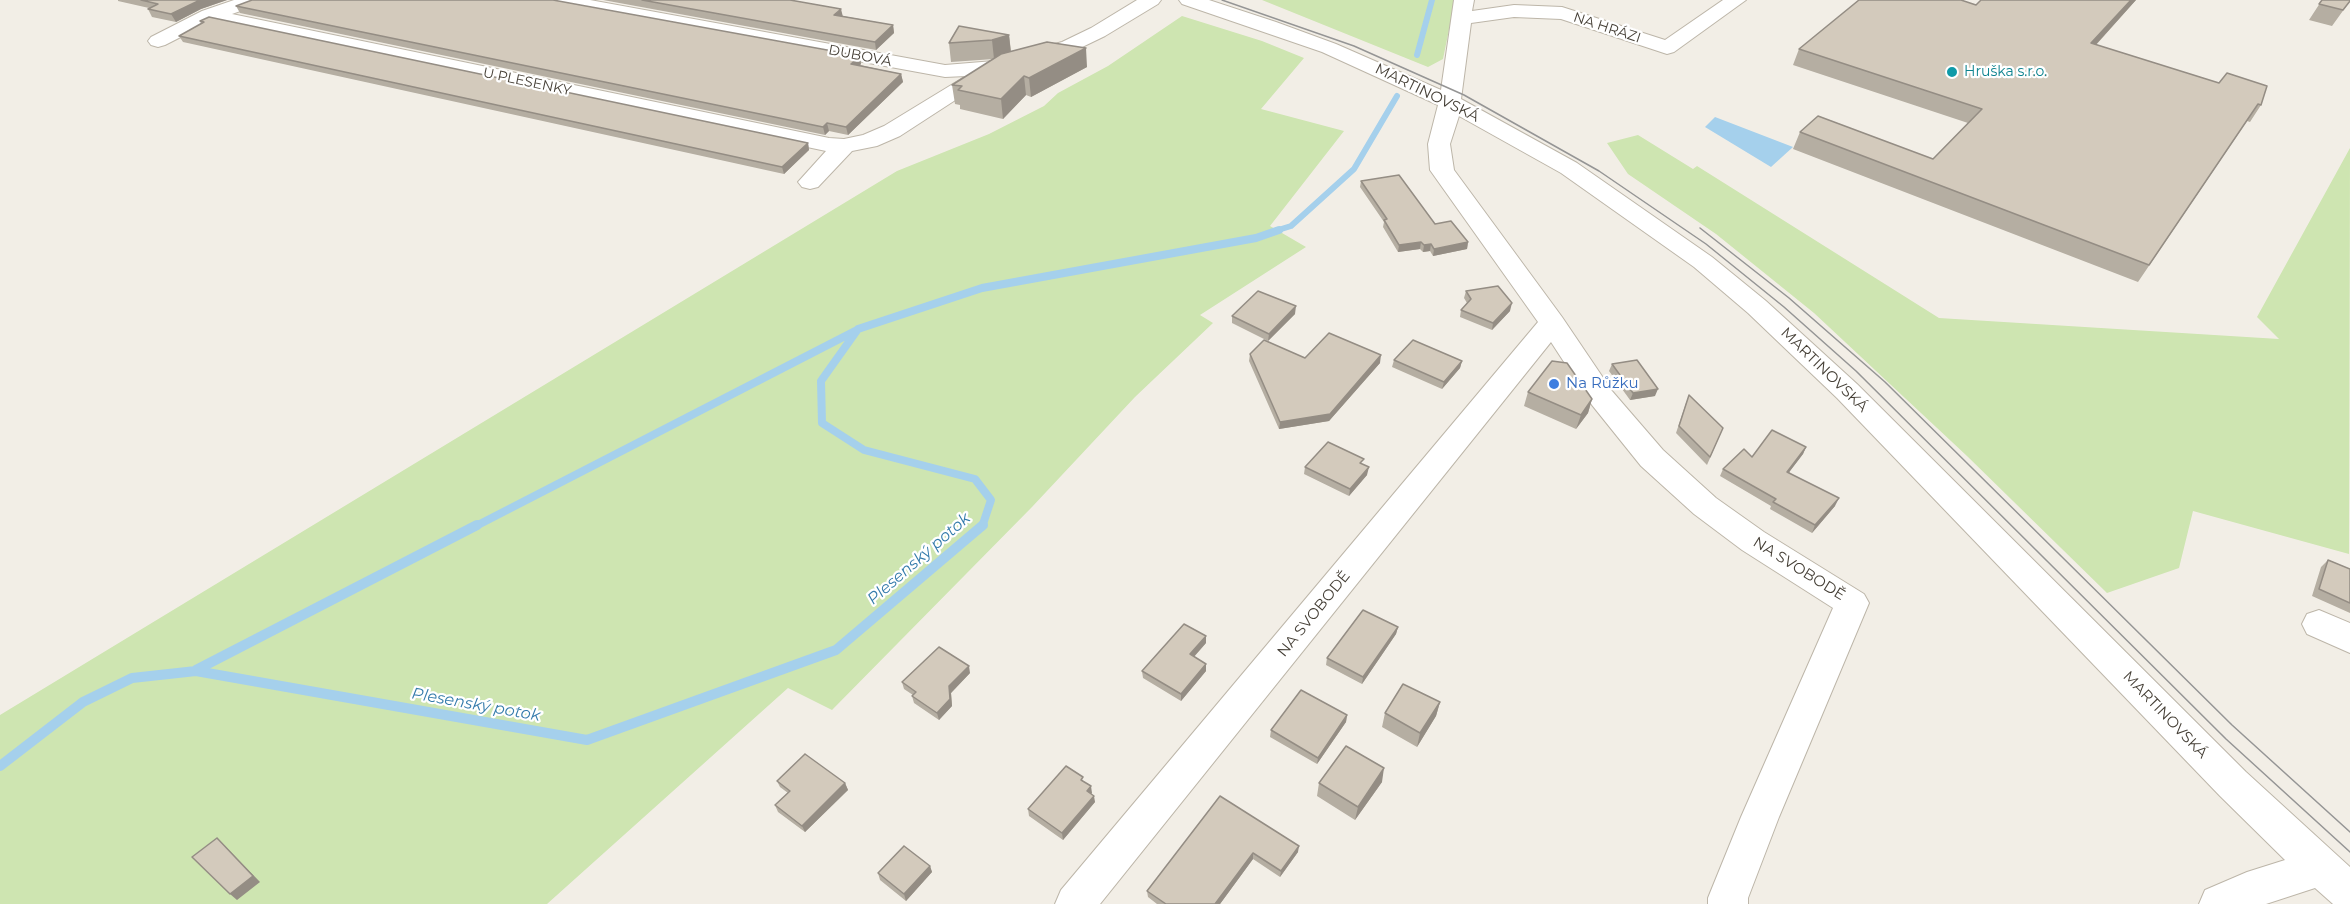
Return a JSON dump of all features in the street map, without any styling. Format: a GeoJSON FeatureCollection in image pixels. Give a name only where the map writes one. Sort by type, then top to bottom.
{"type":"FeatureCollection","features":[{"type":"Feature","properties":{"kind":"street"},"geometry":{"type":"LineString","coordinates":[[158,40],[209,15],[253,0]]}},
{"type":"Feature","properties":{"kind":"street","name":"DUBOVÁ"},"geometry":{"type":"LineString","coordinates":[[558,0],[926,69],[959,71],[994,67],[1069,45],[1098,32],[1150,0]]}},
{"type":"Feature","properties":{"kind":"street","name":"MARTINOVSKÁ"},"geometry":{"type":"LineString","coordinates":[[1189,0],[1329,48],[1448,101],[1537,148],[1678,243],[1757,307],[1863,407],[2233,784],[2335,880]]}},
{"type":"Feature","properties":{"kind":"street","name":"NA HRÁZI"},"geometry":{"type":"LineString","coordinates":[[1448,101],[1464,9],[1562,13],[1667,48],[1736,0]]}},
{"type":"Feature","properties":{"kind":"street","name":"U PLESENKY"},"geometry":{"type":"LineString","coordinates":[[209,15],[830,146],[870,141],[892,131],[994,67]]}},
{"type":"Feature","properties":{"kind":"street","name":"NA SVOBODĚ"},"geometry":{"type":"LineString","coordinates":[[1448,101],[1447,120],[1439,144],[1442,170],[1552,323],[1602,398],[1661,466],[1705,506],[1753,541],[1852,603],[1760,817],[1728,898],[1728,904]]}},
{"type":"Feature","properties":{"kind":"street"},"geometry":{"type":"LineString","coordinates":[[810,182],[844,146]]}},
{"type":"Feature","properties":{"kind":"street","name":"NA SVOBODĚ"},"geometry":{"type":"LineString","coordinates":[[1075,904],[1552,323]]}},
{"type":"Feature","properties":{"kind":"street"},"geometry":{"type":"LineString","coordinates":[[2319,624],[2350,639]]}},
{"type":"Feature","properties":{"kind":"street"},"geometry":{"type":"LineString","coordinates":[[2219,904],[2247,891],[2335,880]]}},
{"type":"Feature","properties":{"kind":"green space"},"geometry":{"type":"Polygon","coordinates":[[[1262,0],[1455,0],[1443,59],[1428,67],[1262,0]]]}},
{"type":"Feature","properties":{"kind":"green space"},"geometry":{"type":"Polygon","coordinates":[[[1182,16],[1262,41],[1304,58],[1261,109],[1344,131],[1270,226],[1306,247],[1200,315],[1213,323],[1135,397],[1032,507],[832,710],[788,688],[547,904],[0,904],[0,715],[897,171],[989,134],[1044,106],[1058,93],[1108,66],[1182,16]]]}},
{"type":"Feature","properties":{"kind":"green space"},"geometry":{"type":"Polygon","coordinates":[[[1638,135],[1693,169],[1697,166],[1939,318],[2279,339],[2257,317],[2350,148],[2349,554],[2193,511],[2179,568],[2107,593],[1967,456],[1814,313],[1716,234],[1628,174],[1607,143],[1638,135]]]}},
{"type":"Feature","properties":{"kind":"water"},"geometry":{"type":"Polygon","coordinates":[[[1715,117],[1793,147],[1771,167],[1705,127],[1715,117]]]}},
{"type":"Feature","properties":{"kind":"building"},"geometry":{"type":"Polygon","coordinates":[[[141,0],[200,0],[171,14],[148,9],[158,4],[141,0]]]}},
{"type":"Feature","properties":{"kind":"building"},"geometry":{"type":"Polygon","coordinates":[[[252,0],[553,0],[860,56],[851,64],[901,74],[846,127],[827,123],[823,127],[236,6],[252,0]]]}},
{"type":"Feature","properties":{"kind":"building"},"geometry":{"type":"Polygon","coordinates":[[[642,0],[790,0],[841,9],[834,15],[893,25],[875,42],[642,0]]]}},
{"type":"Feature","properties":{"kind":"building"},"geometry":{"type":"Polygon","coordinates":[[[1859,0],[1961,0],[1976,5],[1981,0],[2131,0],[2091,43],[2219,83],[2227,73],[2267,86],[2261,105],[2258,104],[2149,265],[1800,132],[1818,116],[1933,159],[1982,109],[1799,49],[1859,0]]]}},
{"type":"Feature","properties":{"kind":"building"},"geometry":{"type":"Polygon","coordinates":[[[2322,0],[2350,1],[2343,10],[2319,4],[2322,0]]]}},
{"type":"Feature","properties":{"kind":"building"},"geometry":{"type":"Polygon","coordinates":[[[209,17],[808,143],[782,167],[179,36],[209,17]]]}},
{"type":"Feature","properties":{"kind":"building"},"geometry":{"type":"Polygon","coordinates":[[[959,26],[1009,35],[992,40],[949,43],[959,26]]]}},
{"type":"Feature","properties":{"kind":"building"},"geometry":{"type":"Polygon","coordinates":[[[1047,42],[1086,48],[1029,78],[1024,76],[1001,99],[958,90],[962,86],[952,85],[1001,54],[1047,42]]]}},
{"type":"Feature","properties":{"kind":"building"},"geometry":{"type":"Polygon","coordinates":[[[1399,175],[1435,224],[1451,221],[1468,242],[1434,249],[1431,244],[1424,245],[1421,242],[1399,245],[1384,220],[1387,219],[1361,181],[1399,175]]]}},
{"type":"Feature","properties":{"kind":"building"},"geometry":{"type":"Polygon","coordinates":[[[1498,286],[1512,303],[1493,323],[1461,310],[1471,299],[1466,291],[1498,286]]]}},
{"type":"Feature","properties":{"kind":"building"},"geometry":{"type":"Polygon","coordinates":[[[1258,291],[1296,306],[1269,334],[1232,316],[1258,291]]]}},
{"type":"Feature","properties":{"kind":"building"},"geometry":{"type":"Polygon","coordinates":[[[1329,333],[1381,355],[1330,414],[1280,422],[1250,354],[1264,340],[1305,358],[1329,333]]]}},
{"type":"Feature","properties":{"kind":"building"},"geometry":{"type":"Polygon","coordinates":[[[1413,340],[1462,361],[1444,382],[1394,360],[1413,340]]]}},
{"type":"Feature","properties":{"kind":"building"},"geometry":{"type":"Polygon","coordinates":[[[1637,360],[1658,389],[1633,393],[1612,364],[1637,360]]]}},
{"type":"Feature","properties":{"kind":"building"},"geometry":{"type":"Polygon","coordinates":[[[1552,361],[1567,363],[1592,399],[1581,415],[1528,392],[1552,361]]]}},
{"type":"Feature","properties":{"kind":"building"},"geometry":{"type":"Polygon","coordinates":[[[1689,395],[1723,428],[1710,457],[1679,426],[1689,395]]]}},
{"type":"Feature","properties":{"kind":"building"},"geometry":{"type":"Polygon","coordinates":[[[1772,430],[1806,447],[1787,472],[1839,498],[1815,525],[1773,502],[1776,499],[1723,469],[1744,449],[1752,457],[1772,430]]]}},
{"type":"Feature","properties":{"kind":"building"},"geometry":{"type":"Polygon","coordinates":[[[1328,442],[1364,459],[1360,463],[1369,467],[1350,489],[1305,467],[1328,442]]]}},
{"type":"Feature","properties":{"kind":"building"},"geometry":{"type":"Polygon","coordinates":[[[2328,560],[2350,569],[2350,603],[2319,589],[2328,560]]]}},
{"type":"Feature","properties":{"kind":"building"},"geometry":{"type":"Polygon","coordinates":[[[1363,610],[1398,627],[1363,677],[1327,658],[1363,610]]]}},
{"type":"Feature","properties":{"kind":"building"},"geometry":{"type":"Polygon","coordinates":[[[1184,624],[1206,636],[1190,654],[1206,664],[1181,694],[1142,671],[1184,624]]]}},
{"type":"Feature","properties":{"kind":"building"},"geometry":{"type":"Polygon","coordinates":[[[939,647],[969,666],[949,686],[950,699],[937,713],[912,696],[916,692],[902,682],[939,647]]]}},
{"type":"Feature","properties":{"kind":"building"},"geometry":{"type":"Polygon","coordinates":[[[1403,684],[1440,702],[1420,733],[1385,713],[1403,684]]]}},
{"type":"Feature","properties":{"kind":"building"},"geometry":{"type":"Polygon","coordinates":[[[1301,690],[1347,715],[1318,758],[1271,730],[1301,690]]]}},
{"type":"Feature","properties":{"kind":"building"},"geometry":{"type":"Polygon","coordinates":[[[1346,746],[1384,768],[1358,807],[1319,783],[1346,746]]]}},
{"type":"Feature","properties":{"kind":"building"},"geometry":{"type":"Polygon","coordinates":[[[805,754],[845,783],[802,826],[775,805],[790,791],[777,781],[805,754]]]}},
{"type":"Feature","properties":{"kind":"building"},"geometry":{"type":"Polygon","coordinates":[[[1066,766],[1083,777],[1081,780],[1091,786],[1087,791],[1094,796],[1062,833],[1028,809],[1066,766]]]}},
{"type":"Feature","properties":{"kind":"building"},"geometry":{"type":"Polygon","coordinates":[[[1220,796],[1299,846],[1281,871],[1253,853],[1215,904],[1166,904],[1147,891],[1220,796]]]}},
{"type":"Feature","properties":{"kind":"building"},"geometry":{"type":"Polygon","coordinates":[[[217,838],[253,876],[230,894],[192,857],[217,838]]]}},
{"type":"Feature","properties":{"kind":"building"},"geometry":{"type":"Polygon","coordinates":[[[904,846],[930,866],[904,894],[878,873],[904,846]]]}},
{"type":"Feature","properties":{"kind":"waterway","name":"Plesenský potok"},"geometry":{"type":"LineString","coordinates":[[1417,55],[1432,0]]}},
{"type":"Feature","properties":{"kind":"waterway","name":"Plesenský potok"},"geometry":{"type":"LineString","coordinates":[[1275,231],[1291,226],[1354,169],[1397,96]]}},
{"type":"Feature","properties":{"kind":"waterway","name":"Plesenský potok"},"geometry":{"type":"LineString","coordinates":[[983,525],[991,500],[975,479],[864,450],[822,423],[821,381],[858,329],[982,288],[1256,238],[1279,230]]}},
{"type":"Feature","properties":{"kind":"waterway"},"geometry":{"type":"LineString","coordinates":[[474,527],[857,330]]}},
{"type":"Feature","properties":{"kind":"waterway"},"geometry":{"type":"LineString","coordinates":[[196,670],[477,525]]}},
{"type":"Feature","properties":{"kind":"waterway","name":"Plesenský potok"},"geometry":{"type":"LineString","coordinates":[[0,766],[83,702],[132,678],[196,671],[587,740],[836,650],[983,525]]}},
{"type":"Feature","properties":{"kind":"tram line"},"geometry":{"type":"LineString","coordinates":[[1222,0],[1354,46],[1464,95],[1599,171],[1706,244],[1784,307],[1856,371],[2226,739],[2350,852]]}},
{"type":"Feature","properties":{"kind":"tram line"},"geometry":{"type":"LineString","coordinates":[[1700,228],[1789,298],[1885,382],[2232,725],[2350,832]]}},
{"type":"Feature","properties":{"kind":"place","name":"Hruška s.r.o."},"geometry":{"type":"Point","coordinates":[1952,72]}},
{"type":"Feature","properties":{"kind":"place","name":"Na Růžku"},"geometry":{"type":"Point","coordinates":[1554,384]}}]}
